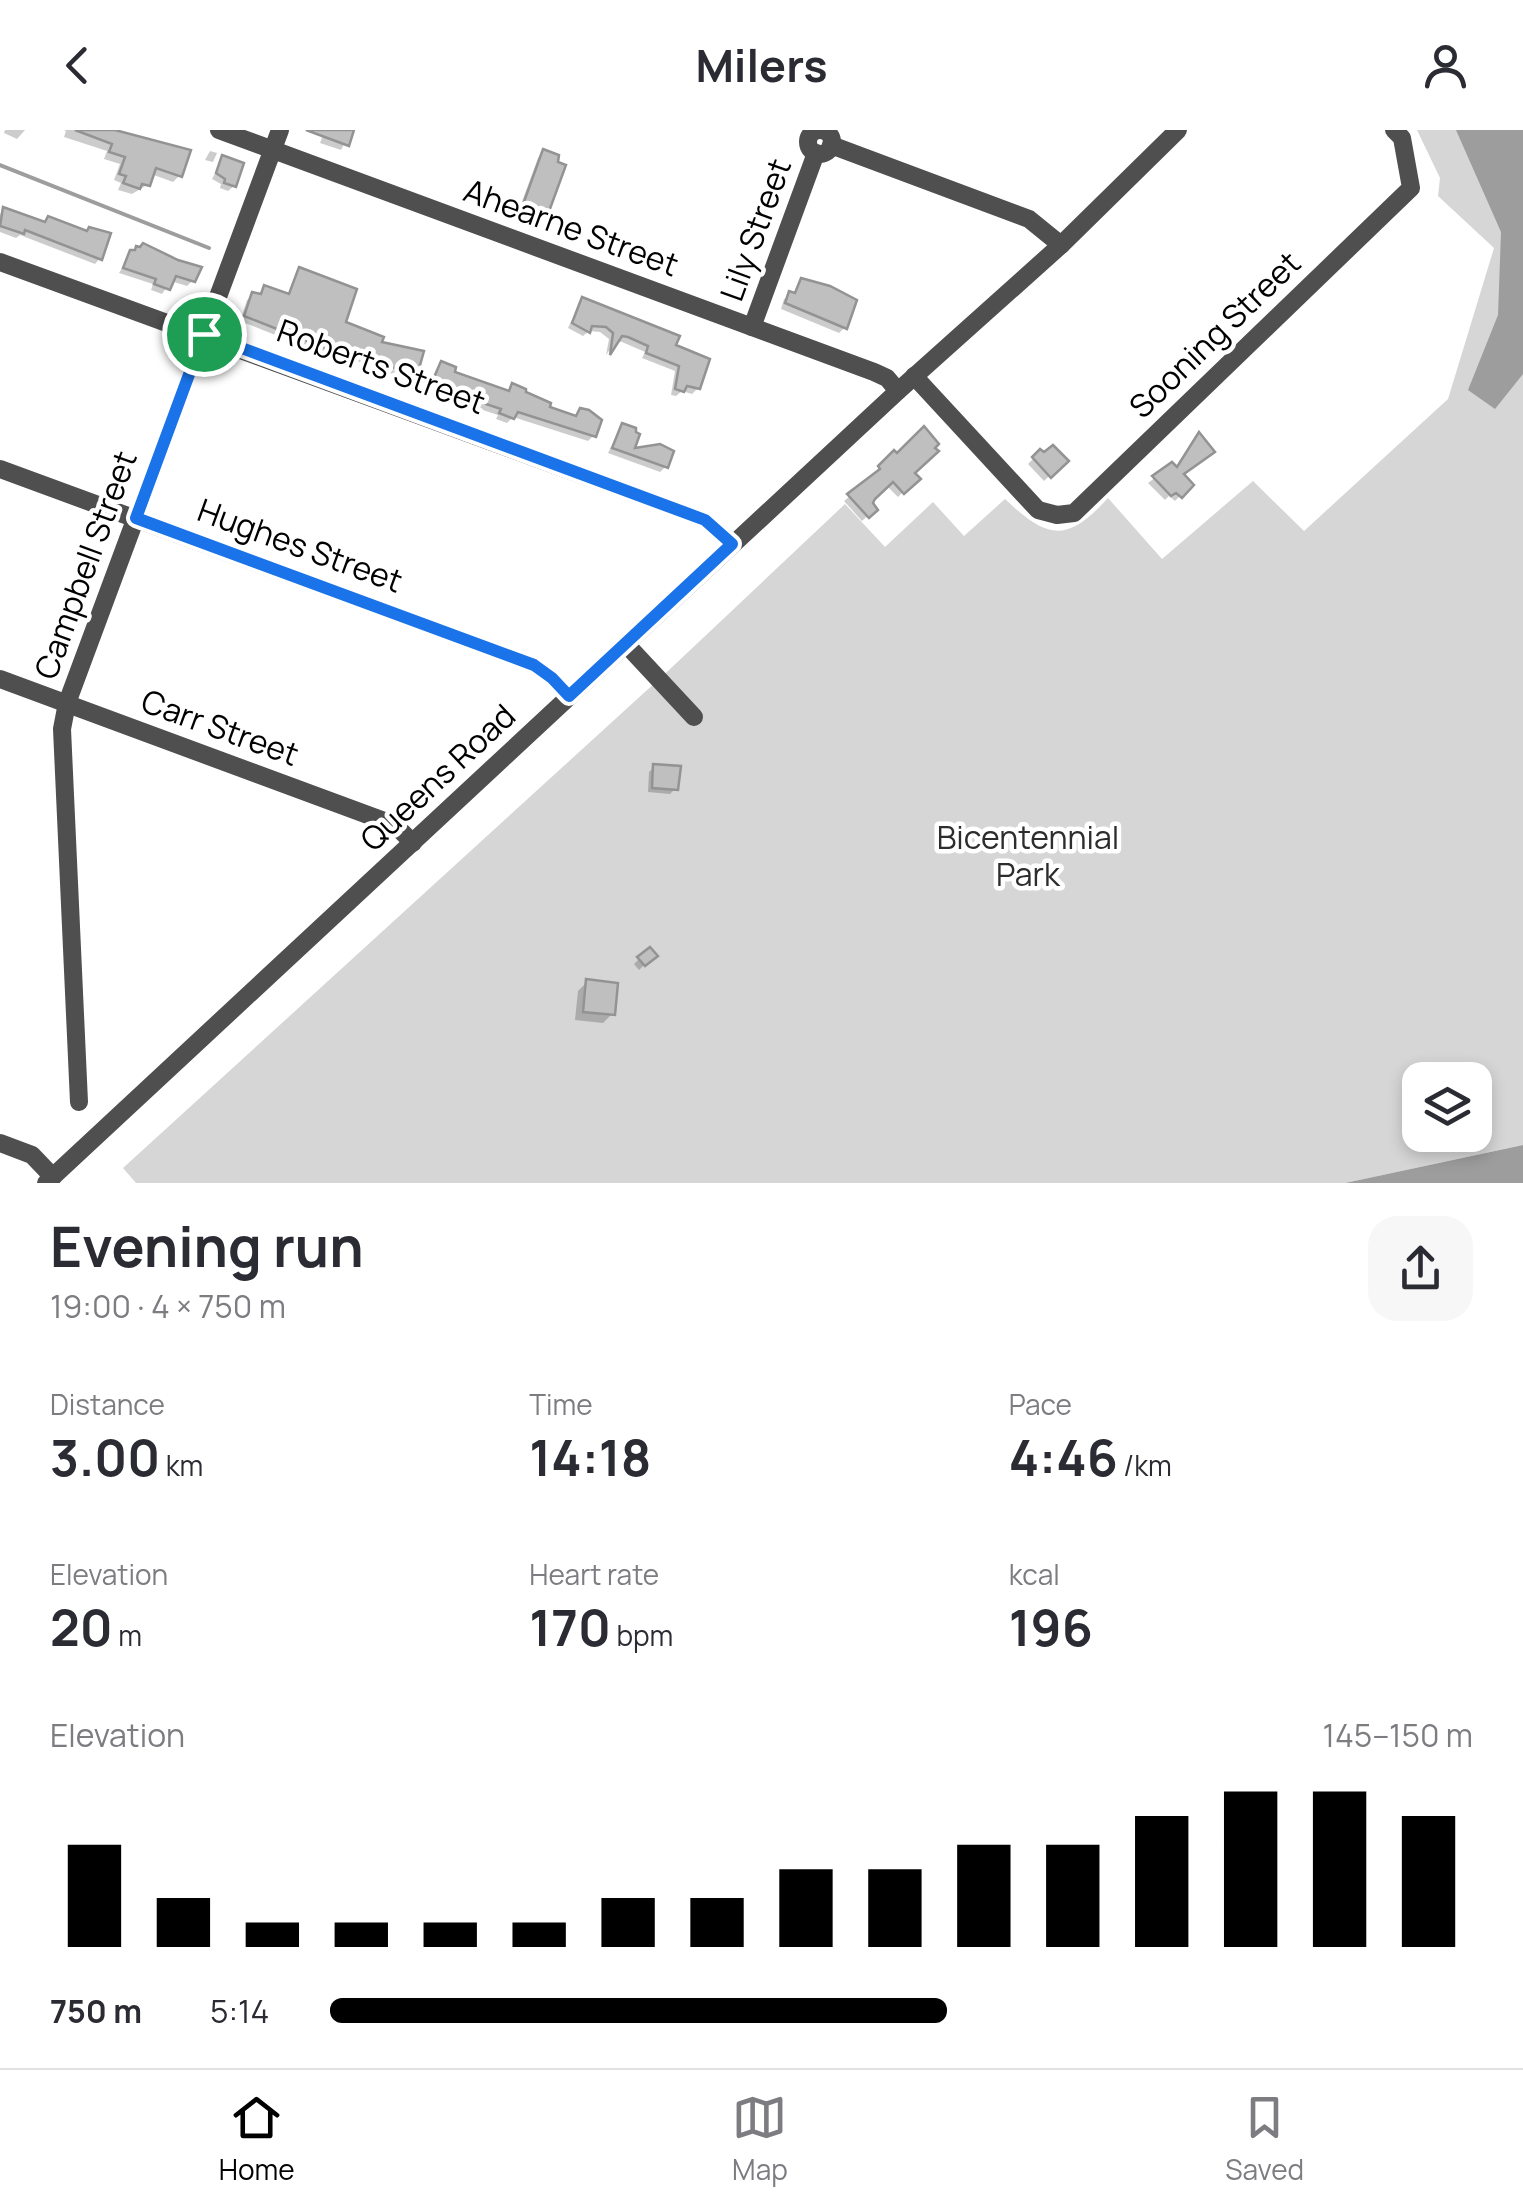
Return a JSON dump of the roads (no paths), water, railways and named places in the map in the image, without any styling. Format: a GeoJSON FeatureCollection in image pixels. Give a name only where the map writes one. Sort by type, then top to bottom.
{"type":"FeatureCollection","features":[{"type":"Feature","properties":{"kind":"street","name":"Ahearne Street"},"geometry":{"type":"LineString","coordinates":[[218,130],[874,372],[887,378],[898,391]]}},
{"type":"Feature","properties":{"kind":"street","name":"Campbell Street"},"geometry":{"type":"LineString","coordinates":[[78,1102],[62,729],[67,703],[280,130]]}},
{"type":"Feature","properties":{"kind":"street"},"geometry":{"type":"LineString","coordinates":[[788,130],[1029,219],[1061,245]]}},
{"type":"Feature","properties":{"kind":"street","name":"Queens Road"},"geometry":{"type":"LineString","coordinates":[[49,1180],[732,544],[1061,245],[1178,130]]}},
{"type":"Feature","properties":{"kind":"street","name":"Sooning Street"},"geometry":{"type":"LineString","coordinates":[[914,376],[1038,510],[1057,515],[1074,513],[1411,188],[1402,138],[1394,130]]}},
{"type":"Feature","properties":{"kind":"street","name":"Lily Street"},"geometry":{"type":"LineString","coordinates":[[752,327],[821,140]]}},
{"type":"Feature","properties":{"kind":"street","name":"Roberts Street"},"geometry":{"type":"LineString","coordinates":[[0,262],[705,520],[732,544]]}},
{"type":"Feature","properties":{"kind":"street","name":"Hughes Street"},"geometry":{"type":"LineString","coordinates":[[0,469],[534,665],[569,696]]}},
{"type":"Feature","properties":{"kind":"street"},"geometry":{"type":"LineString","coordinates":[[625,644],[694,716]]}},
{"type":"Feature","properties":{"kind":"street","name":"Carr Street"},"geometry":{"type":"LineString","coordinates":[[0,679],[395,826],[413,844]]}},
{"type":"Feature","properties":{"kind":"street"},"geometry":{"type":"LineString","coordinates":[[0,1144],[32,1155],[49,1180]]}},
{"type":"Feature","properties":{"kind":"waterway"},"geometry":{"type":"LineString","coordinates":[[0,165],[209,248]]}},
{"type":"Feature","properties":{"kind":"park label","name":"Bicentennial Park"},"geometry":{"type":"Point","coordinates":[1028,856]}}]}
